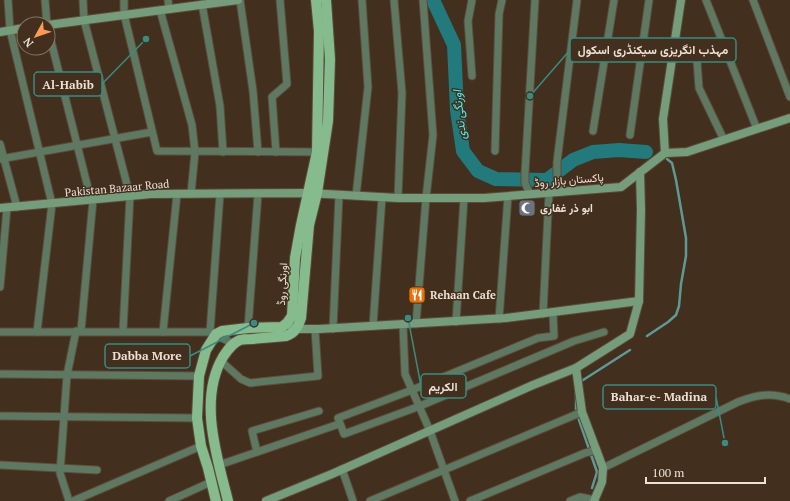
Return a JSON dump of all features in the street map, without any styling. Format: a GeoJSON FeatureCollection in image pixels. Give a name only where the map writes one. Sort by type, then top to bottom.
{"type":"FeatureCollection","features":[{"type":"Feature","properties":{"kind":"main road","name":"اورنگی روڈ"},"geometry":{"type":"LineString","coordinates":[[296,329],[301,318],[317,152],[319,31],[316,0]]}},
{"type":"Feature","properties":{"kind":"main road","name":"اورنگی روڈ"},"geometry":{"type":"LineString","coordinates":[[285,325],[292,316],[295,258],[301,225],[313,193],[328,121],[330,59],[326,0]]}},
{"type":"Feature","properties":{"kind":"main road"},"geometry":{"type":"LineString","coordinates":[[216,501],[201,446],[197,418],[199,376],[206,350],[213,333],[248,328],[282,327],[285,325]]}},
{"type":"Feature","properties":{"kind":"main road"},"geometry":{"type":"LineString","coordinates":[[228,501],[219,465],[210,417],[210,397],[212,384],[221,361],[228,350],[240,340],[286,336],[292,334],[296,329]]}},
{"type":"Feature","properties":{"kind":"street"},"geometry":{"type":"LineString","coordinates":[[8,0],[10,30],[52,204],[37,332]]}},
{"type":"Feature","properties":{"kind":"street"},"geometry":{"type":"LineString","coordinates":[[45,0],[47,16]]}},
{"type":"Feature","properties":{"kind":"street"},"geometry":{"type":"LineString","coordinates":[[83,0],[84,20],[130,196],[123,332]]}},
{"type":"Feature","properties":{"kind":"street"},"geometry":{"type":"LineString","coordinates":[[124,0],[124,14],[157,151],[317,152]]}},
{"type":"Feature","properties":{"kind":"street"},"geometry":{"type":"LineString","coordinates":[[168,0],[169,9]]}},
{"type":"Feature","properties":{"kind":"street"},"geometry":{"type":"LineString","coordinates":[[56,24],[203,3],[239,0],[253,91],[258,152]]}},
{"type":"Feature","properties":{"kind":"street"},"geometry":{"type":"LineString","coordinates":[[276,152],[272,97],[287,84],[280,0]]}},
{"type":"Feature","properties":{"kind":"street"},"geometry":{"type":"LineString","coordinates":[[356,196],[368,87],[362,0]]}},
{"type":"Feature","properties":{"kind":"street"},"geometry":{"type":"LineString","coordinates":[[394,0],[402,93],[398,198]]}},
{"type":"Feature","properties":{"kind":"street"},"geometry":{"type":"LineString","coordinates":[[416,324],[426,198],[433,135],[423,0]]}},
{"type":"Feature","properties":{"kind":"street"},"geometry":{"type":"LineString","coordinates":[[472,0],[468,22],[472,76]]}},
{"type":"Feature","properties":{"kind":"street"},"geometry":{"type":"LineString","coordinates":[[495,151],[499,14],[502,0]]}},
{"type":"Feature","properties":{"kind":"street"},"geometry":{"type":"LineString","coordinates":[[530,194],[525,183],[525,173],[535,0]]}},
{"type":"Feature","properties":{"kind":"street"},"geometry":{"type":"LineString","coordinates":[[561,192],[557,178],[557,162],[577,0]]}},
{"type":"Feature","properties":{"kind":"street"},"geometry":{"type":"LineString","coordinates":[[593,131],[614,0]]}},
{"type":"Feature","properties":{"kind":"street"},"geometry":{"type":"LineString","coordinates":[[630,135],[649,0]]}},
{"type":"Feature","properties":{"kind":"street"},"geometry":{"type":"LineString","coordinates":[[681,0],[663,120],[665,153],[687,152],[790,118]]}},
{"type":"Feature","properties":{"kind":"street"},"geometry":{"type":"LineString","coordinates":[[706,0],[757,129]]}},
{"type":"Feature","properties":{"kind":"street"},"geometry":{"type":"LineString","coordinates":[[753,0],[790,97]]}},
{"type":"Feature","properties":{"kind":"street"},"geometry":{"type":"LineString","coordinates":[[203,3],[220,106],[223,152]]}},
{"type":"Feature","properties":{"kind":"street"},"geometry":{"type":"LineString","coordinates":[[160,10],[192,125],[195,152],[191,194]]}},
{"type":"Feature","properties":{"kind":"street"},"geometry":{"type":"LineString","coordinates":[[0,32],[16,29]]}},
{"type":"Feature","properties":{"kind":"street"},"geometry":{"type":"LineString","coordinates":[[55,56],[92,200],[79,331],[67,374],[60,473],[69,501]]}},
{"type":"Feature","properties":{"kind":"street"},"geometry":{"type":"LineString","coordinates":[[697,61],[699,88],[724,140]]}},
{"type":"Feature","properties":{"kind":"street"},"geometry":{"type":"LineString","coordinates":[[2,159],[152,132]]}},
{"type":"Feature","properties":{"kind":"street"},"geometry":{"type":"LineString","coordinates":[[0,144],[2,159],[17,207]]}},
{"type":"Feature","properties":{"kind":"street","name":"پاکستان بازار روڈ"},"geometry":{"type":"LineString","coordinates":[[313,193],[398,198],[464,198],[621,187],[665,153]]}},
{"type":"Feature","properties":{"kind":"street"},"geometry":{"type":"LineString","coordinates":[[266,501],[342,470],[533,385],[576,368],[630,334],[639,302],[641,210],[640,172]]}},
{"type":"Feature","properties":{"kind":"street","name":"Pakistan Bazaar Road"},"geometry":{"type":"LineString","coordinates":[[4,208],[151,194],[313,193]]}},
{"type":"Feature","properties":{"kind":"street"},"geometry":{"type":"LineString","coordinates":[[543,314],[548,193]]}},
{"type":"Feature","properties":{"kind":"street"},"geometry":{"type":"LineString","coordinates":[[163,332],[177,194]]}},
{"type":"Feature","properties":{"kind":"street"},"geometry":{"type":"LineString","coordinates":[[213,333],[220,194]]}},
{"type":"Feature","properties":{"kind":"street"},"geometry":{"type":"LineString","coordinates":[[248,328],[258,194]]}},
{"type":"Feature","properties":{"kind":"street"},"geometry":{"type":"LineString","coordinates":[[333,329],[340,195]]}},
{"type":"Feature","properties":{"kind":"street"},"geometry":{"type":"LineString","coordinates":[[499,319],[508,196]]}},
{"type":"Feature","properties":{"kind":"street"},"geometry":{"type":"LineString","coordinates":[[373,326],[382,197]]}},
{"type":"Feature","properties":{"kind":"street"},"geometry":{"type":"LineString","coordinates":[[456,322],[464,198]]}},
{"type":"Feature","properties":{"kind":"street"},"geometry":{"type":"LineString","coordinates":[[0,287],[4,208]]}},
{"type":"Feature","properties":{"kind":"street"},"geometry":{"type":"LineString","coordinates":[[285,325],[296,329],[333,329],[456,322],[499,319],[639,302]]}},
{"type":"Feature","properties":{"kind":"street"},"geometry":{"type":"LineString","coordinates":[[553,313],[554,336],[538,338],[412,390],[338,418],[344,434],[420,406],[574,341],[604,332]]}},
{"type":"Feature","properties":{"kind":"street"},"geometry":{"type":"LineString","coordinates":[[403,325],[405,374],[430,431],[455,501]]}},
{"type":"Feature","properties":{"kind":"street"},"geometry":{"type":"LineString","coordinates":[[221,361],[241,379],[250,383],[318,376],[315,329]]}},
{"type":"Feature","properties":{"kind":"street"},"geometry":{"type":"LineString","coordinates":[[0,332],[79,331],[213,333],[234,344]]}},
{"type":"Feature","properties":{"kind":"street"},"geometry":{"type":"LineString","coordinates":[[570,501],[580,497],[594,500],[602,482],[603,468],[591,451],[581,413],[576,368]]}},
{"type":"Feature","properties":{"kind":"street"},"geometry":{"type":"LineString","coordinates":[[0,374],[199,376]]}},
{"type":"Feature","properties":{"kind":"street"},"geometry":{"type":"LineString","coordinates":[[603,468],[738,402],[756,395],[774,395],[790,399]]}},
{"type":"Feature","properties":{"kind":"street"},"geometry":{"type":"LineString","coordinates":[[257,452],[252,431],[319,411]]}},
{"type":"Feature","properties":{"kind":"street"},"geometry":{"type":"LineString","coordinates":[[370,501],[581,413]]}},
{"type":"Feature","properties":{"kind":"street"},"geometry":{"type":"LineString","coordinates":[[0,416],[197,418]]}},
{"type":"Feature","properties":{"kind":"street"},"geometry":{"type":"LineString","coordinates":[[219,465],[339,424]]}},
{"type":"Feature","properties":{"kind":"street"},"geometry":{"type":"LineString","coordinates":[[73,501],[201,446]]}},
{"type":"Feature","properties":{"kind":"street"},"geometry":{"type":"LineString","coordinates":[[470,501],[591,451]]}},
{"type":"Feature","properties":{"kind":"street"},"geometry":{"type":"LineString","coordinates":[[0,465],[97,470]]}},
{"type":"Feature","properties":{"kind":"street"},"geometry":{"type":"LineString","coordinates":[[342,470],[353,501]]}},
{"type":"Feature","properties":{"kind":"street"},"geometry":{"type":"LineString","coordinates":[[169,501],[211,482]]}},
{"type":"Feature","properties":{"kind":"waterway","name":"اورنگی ندی"},"geometry":{"type":"LineString","coordinates":[[433,0],[454,45],[457,110],[463,151],[478,171],[496,179],[547,180],[573,160],[593,152],[619,150],[646,152]]}},
{"type":"Feature","properties":{"kind":"waterway"},"geometry":{"type":"LineString","coordinates":[[647,336],[676,315],[679,306],[686,256],[686,238],[676,180],[672,163],[667,159]]}},
{"type":"Feature","properties":{"kind":"waterway"},"geometry":{"type":"LineString","coordinates":[[580,382],[630,350]]}},
{"type":"Feature","properties":{"kind":"waterway"},"geometry":{"type":"LineString","coordinates":[[576,393],[576,410],[597,472],[592,488]]}},
{"type":"Feature","properties":{"kind":"place","name":"Al-Habib"},"geometry":{"type":"Point","coordinates":[146,39]}},
{"type":"Feature","properties":{"kind":"place","name":"مہذب انگریزی سیکنڈری اسکول"},"geometry":{"type":"Point","coordinates":[530,96]}},
{"type":"Feature","properties":{"kind":"place","name":"ابو ذر غفاری"},"geometry":{"type":"Point","coordinates":[527,208]}},
{"type":"Feature","properties":{"kind":"place","name":"Rehaan Cafe"},"geometry":{"type":"Point","coordinates":[417,295]}},
{"type":"Feature","properties":{"kind":"place","name":"الکریم"},"geometry":{"type":"Point","coordinates":[408,318]}},
{"type":"Feature","properties":{"kind":"place","name":"Dabba More"},"geometry":{"type":"Point","coordinates":[254,323]}},
{"type":"Feature","properties":{"kind":"place","name":"Bahar-e- Madina"},"geometry":{"type":"Point","coordinates":[725,443]}}]}
